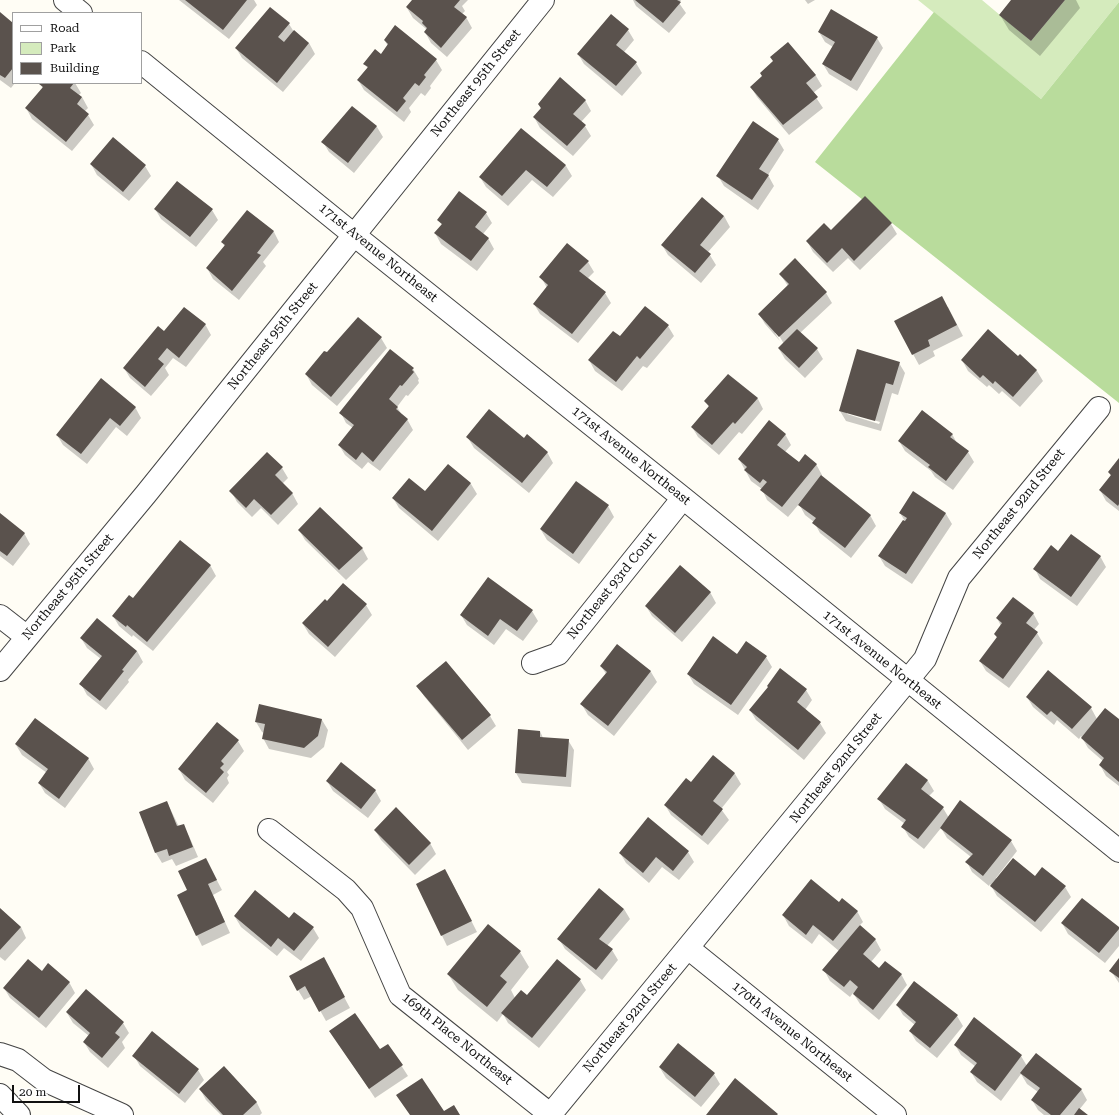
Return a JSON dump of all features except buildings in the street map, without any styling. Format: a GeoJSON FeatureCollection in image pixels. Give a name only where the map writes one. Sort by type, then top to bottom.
{"type":"FeatureCollection","features":[{"type":"Feature","properties":{"kind":"street"},"geometry":{"type":"LineString","coordinates":[[64,0],[80,12]]}},
{"type":"Feature","properties":{"kind":"street","name":"Northeast 95th Street"},"geometry":{"type":"LineString","coordinates":[[0,670],[146,494],[543,0]]}},
{"type":"Feature","properties":{"kind":"street","name":"171st Avenue Northeast"},"geometry":{"type":"LineString","coordinates":[[142,63],[1119,851]]}},
{"type":"Feature","properties":{"kind":"street","name":"Northeast 92nd Street"},"geometry":{"type":"LineString","coordinates":[[550,1115],[908,681],[925,659],[959,578],[1099,408]]}},
{"type":"Feature","properties":{"kind":"street","name":"Northeast 93rd Court"},"geometry":{"type":"LineString","coordinates":[[533,663],[558,654],[683,498]]}},
{"type":"Feature","properties":{"kind":"street"},"geometry":{"type":"LineString","coordinates":[[0,616],[26,637]]}},
{"type":"Feature","properties":{"kind":"street","name":"169th Place Northeast"},"geometry":{"type":"LineString","coordinates":[[270,830],[346,890],[362,908],[400,995],[550,1115]]}},
{"type":"Feature","properties":{"kind":"street","name":"170th Avenue Northeast"},"geometry":{"type":"LineString","coordinates":[[688,948],[895,1115]]}},
{"type":"Feature","properties":{"kind":"street"},"geometry":{"type":"LineString","coordinates":[[0,1054],[18,1060],[44,1080],[122,1115]]}},
{"type":"Feature","properties":{"kind":"street"},"geometry":{"type":"LineString","coordinates":[[0,1095],[19,1115]]}},
{"type":"Feature","properties":{"kind":"green space"},"geometry":{"type":"Polygon","coordinates":[[[918,0],[982,0],[1031,41],[1065,0],[1119,0],[1119,2],[1041,99],[918,0]]]}},
{"type":"Feature","properties":{"kind":"green space"},"geometry":{"type":"Polygon","coordinates":[[[1119,2],[1119,403],[815,162],[934,12],[1041,99],[1119,2]]]}}]}
